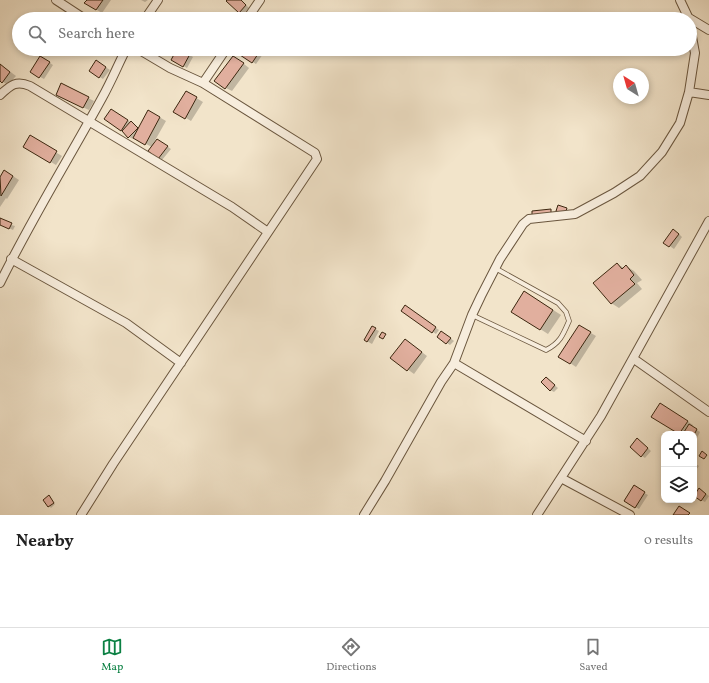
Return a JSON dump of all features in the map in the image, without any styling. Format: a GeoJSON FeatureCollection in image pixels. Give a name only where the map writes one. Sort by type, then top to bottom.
{"type":"FeatureCollection","features":[{"type":"Feature","properties":{"kind":"street"},"geometry":{"type":"LineString","coordinates":[[56,0],[75,12]]}},
{"type":"Feature","properties":{"kind":"street"},"geometry":{"type":"LineString","coordinates":[[150,12],[158,0]]}},
{"type":"Feature","properties":{"kind":"street"},"geometry":{"type":"LineString","coordinates":[[252,12],[260,0]]}},
{"type":"Feature","properties":{"kind":"street"},"geometry":{"type":"LineString","coordinates":[[680,0],[685,12]]}},
{"type":"Feature","properties":{"kind":"street"},"geometry":{"type":"LineString","coordinates":[[697,25],[709,30]]}},
{"type":"Feature","properties":{"kind":"street"},"geometry":{"type":"LineString","coordinates":[[0,283],[88,120],[102,98],[123,56]]}},
{"type":"Feature","properties":{"kind":"street"},"geometry":{"type":"LineString","coordinates":[[81,515],[113,464],[317,160],[315,153],[203,83],[170,68],[150,56]]}},
{"type":"Feature","properties":{"kind":"street"},"geometry":{"type":"LineString","coordinates":[[203,83],[221,56]]}},
{"type":"Feature","properties":{"kind":"street"},"geometry":{"type":"LineString","coordinates":[[364,515],[454,363],[472,315],[495,268],[517,231],[529,220],[575,214],[614,193],[640,176],[662,152],[680,123],[689,92],[695,56]]}},
{"type":"Feature","properties":{"kind":"street"},"geometry":{"type":"LineString","coordinates":[[0,95],[15,83],[22,83],[30,86],[232,207],[268,232]]}},
{"type":"Feature","properties":{"kind":"street"},"geometry":{"type":"LineString","coordinates":[[689,92],[709,95]]}},
{"type":"Feature","properties":{"kind":"street"},"geometry":{"type":"LineString","coordinates":[[538,515],[601,416],[634,359],[709,221]]}},
{"type":"Feature","properties":{"kind":"street"},"geometry":{"type":"LineString","coordinates":[[12,260],[126,323],[181,363]]}},
{"type":"Feature","properties":{"kind":"street"},"geometry":{"type":"LineString","coordinates":[[634,359],[709,412]]}},
{"type":"Feature","properties":{"kind":"street"},"geometry":{"type":"LineString","coordinates":[[454,363],[586,440]]}},
{"type":"Feature","properties":{"kind":"street"},"geometry":{"type":"LineString","coordinates":[[561,478],[630,515]]}},
{"type":"Feature","properties":{"kind":"lane"},"geometry":{"type":"LineString","coordinates":[[472,315],[546,350],[555,345],[563,336],[570,321],[566,312],[558,303],[495,268]]}},
{"type":"Feature","properties":{"kind":"building"},"geometry":{"type":"Polygon","coordinates":[[[87,0],[103,0],[96,10],[84,3],[87,0]]]}},
{"type":"Feature","properties":{"kind":"building"},"geometry":{"type":"Polygon","coordinates":[[[241,0],[246,5],[240,12],[238,12],[226,1],[241,0]]]}},
{"type":"Feature","properties":{"kind":"building"},"geometry":{"type":"Polygon","coordinates":[[[40,56],[50,62],[39,78],[30,72],[40,56]]]}},
{"type":"Feature","properties":{"kind":"building"},"geometry":{"type":"Polygon","coordinates":[[[173,56],[189,56],[183,67],[171,60],[173,56]]]}},
{"type":"Feature","properties":{"kind":"building"},"geometry":{"type":"Polygon","coordinates":[[[233,56],[244,63],[225,89],[214,81],[233,56]]]}},
{"type":"Feature","properties":{"kind":"building"},"geometry":{"type":"Polygon","coordinates":[[[242,56],[257,56],[252,63],[242,56]]]}},
{"type":"Feature","properties":{"kind":"building"},"geometry":{"type":"Polygon","coordinates":[[[96,60],[106,67],[99,78],[89,71],[96,60]]]}},
{"type":"Feature","properties":{"kind":"building"},"geometry":{"type":"Polygon","coordinates":[[[0,64],[10,72],[2,83],[0,81],[0,64]]]}},
{"type":"Feature","properties":{"kind":"building"},"geometry":{"type":"Polygon","coordinates":[[[61,83],[89,97],[83,108],[56,95],[61,83]]]}},
{"type":"Feature","properties":{"kind":"building"},"geometry":{"type":"Polygon","coordinates":[[[186,91],[197,97],[185,119],[173,112],[186,91]]]}},
{"type":"Feature","properties":{"kind":"building"},"geometry":{"type":"Polygon","coordinates":[[[111,109],[128,120],[121,131],[104,119],[111,109]]]}},
{"type":"Feature","properties":{"kind":"building"},"geometry":{"type":"Polygon","coordinates":[[[148,110],[160,117],[145,145],[133,138],[148,110]]]}},
{"type":"Feature","properties":{"kind":"building"},"geometry":{"type":"Polygon","coordinates":[[[131,121],[138,128],[128,138],[122,131],[131,121]]]}},
{"type":"Feature","properties":{"kind":"building"},"geometry":{"type":"Polygon","coordinates":[[[30,135],[57,151],[50,163],[23,147],[30,135]]]}},
{"type":"Feature","properties":{"kind":"building"},"geometry":{"type":"Polygon","coordinates":[[[157,139],[168,146],[158,159],[148,151],[157,139]]]}},
{"type":"Feature","properties":{"kind":"building"},"geometry":{"type":"Polygon","coordinates":[[[4,170],[13,176],[1,196],[0,177],[4,170]]]}},
{"type":"Feature","properties":{"kind":"building"},"geometry":{"type":"Polygon","coordinates":[[[558,205],[567,208],[565,214],[556,211],[558,205]]]}},
{"type":"Feature","properties":{"kind":"building"},"geometry":{"type":"Polygon","coordinates":[[[551,209],[551,215],[532,217],[532,211],[551,209]]]}},
{"type":"Feature","properties":{"kind":"building"},"geometry":{"type":"Polygon","coordinates":[[[0,218],[12,223],[9,229],[0,225],[0,218]]]}},
{"type":"Feature","properties":{"kind":"building"},"geometry":{"type":"Polygon","coordinates":[[[673,229],[679,234],[669,247],[663,243],[673,229]]]}},
{"type":"Feature","properties":{"kind":"building"},"geometry":{"type":"Polygon","coordinates":[[[617,263],[622,269],[626,265],[634,275],[630,279],[635,284],[611,304],[593,283],[617,263]]]}},
{"type":"Feature","properties":{"kind":"building"},"geometry":{"type":"Polygon","coordinates":[[[524,291],[553,310],[540,330],[511,312],[524,291]]]}},
{"type":"Feature","properties":{"kind":"building"},"geometry":{"type":"Polygon","coordinates":[[[405,305],[436,327],[432,333],[401,311],[405,305]]]}},
{"type":"Feature","properties":{"kind":"building"},"geometry":{"type":"Polygon","coordinates":[[[579,325],[591,332],[570,364],[558,357],[579,325]]]}},
{"type":"Feature","properties":{"kind":"building"},"geometry":{"type":"Polygon","coordinates":[[[372,326],[376,328],[367,342],[364,340],[372,326]]]}},
{"type":"Feature","properties":{"kind":"building"},"geometry":{"type":"Polygon","coordinates":[[[441,331],[451,338],[446,344],[437,337],[441,331]]]}},
{"type":"Feature","properties":{"kind":"building"},"geometry":{"type":"Polygon","coordinates":[[[382,332],[386,334],[383,339],[379,337],[382,332]]]}},
{"type":"Feature","properties":{"kind":"building"},"geometry":{"type":"Polygon","coordinates":[[[405,339],[422,352],[407,371],[390,358],[405,339]]]}},
{"type":"Feature","properties":{"kind":"building"},"geometry":{"type":"Polygon","coordinates":[[[546,377],[555,385],[550,391],[541,382],[546,377]]]}},
{"type":"Feature","properties":{"kind":"building"},"geometry":{"type":"Polygon","coordinates":[[[660,403],[688,421],[681,431],[674,431],[651,417],[660,403]]]}},
{"type":"Feature","properties":{"kind":"building"},"geometry":{"type":"Polygon","coordinates":[[[689,424],[697,429],[696,431],[685,431],[689,424]]]}},
{"type":"Feature","properties":{"kind":"building"},"geometry":{"type":"Polygon","coordinates":[[[637,438],[648,448],[641,457],[630,447],[637,438]]]}},
{"type":"Feature","properties":{"kind":"building"},"geometry":{"type":"Polygon","coordinates":[[[702,451],[707,455],[704,459],[699,456],[702,451]]]}},
{"type":"Feature","properties":{"kind":"building"},"geometry":{"type":"Polygon","coordinates":[[[634,485],[645,492],[635,508],[624,501],[634,485]]]}},
{"type":"Feature","properties":{"kind":"building"},"geometry":{"type":"Polygon","coordinates":[[[699,488],[706,494],[701,501],[697,498],[697,491],[699,488]]]}},
{"type":"Feature","properties":{"kind":"building"},"geometry":{"type":"Polygon","coordinates":[[[49,495],[54,503],[48,507],[43,500],[49,495]]]}},
{"type":"Feature","properties":{"kind":"building"},"geometry":{"type":"Polygon","coordinates":[[[679,506],[690,513],[688,515],[673,515],[679,506]]]}}]}
